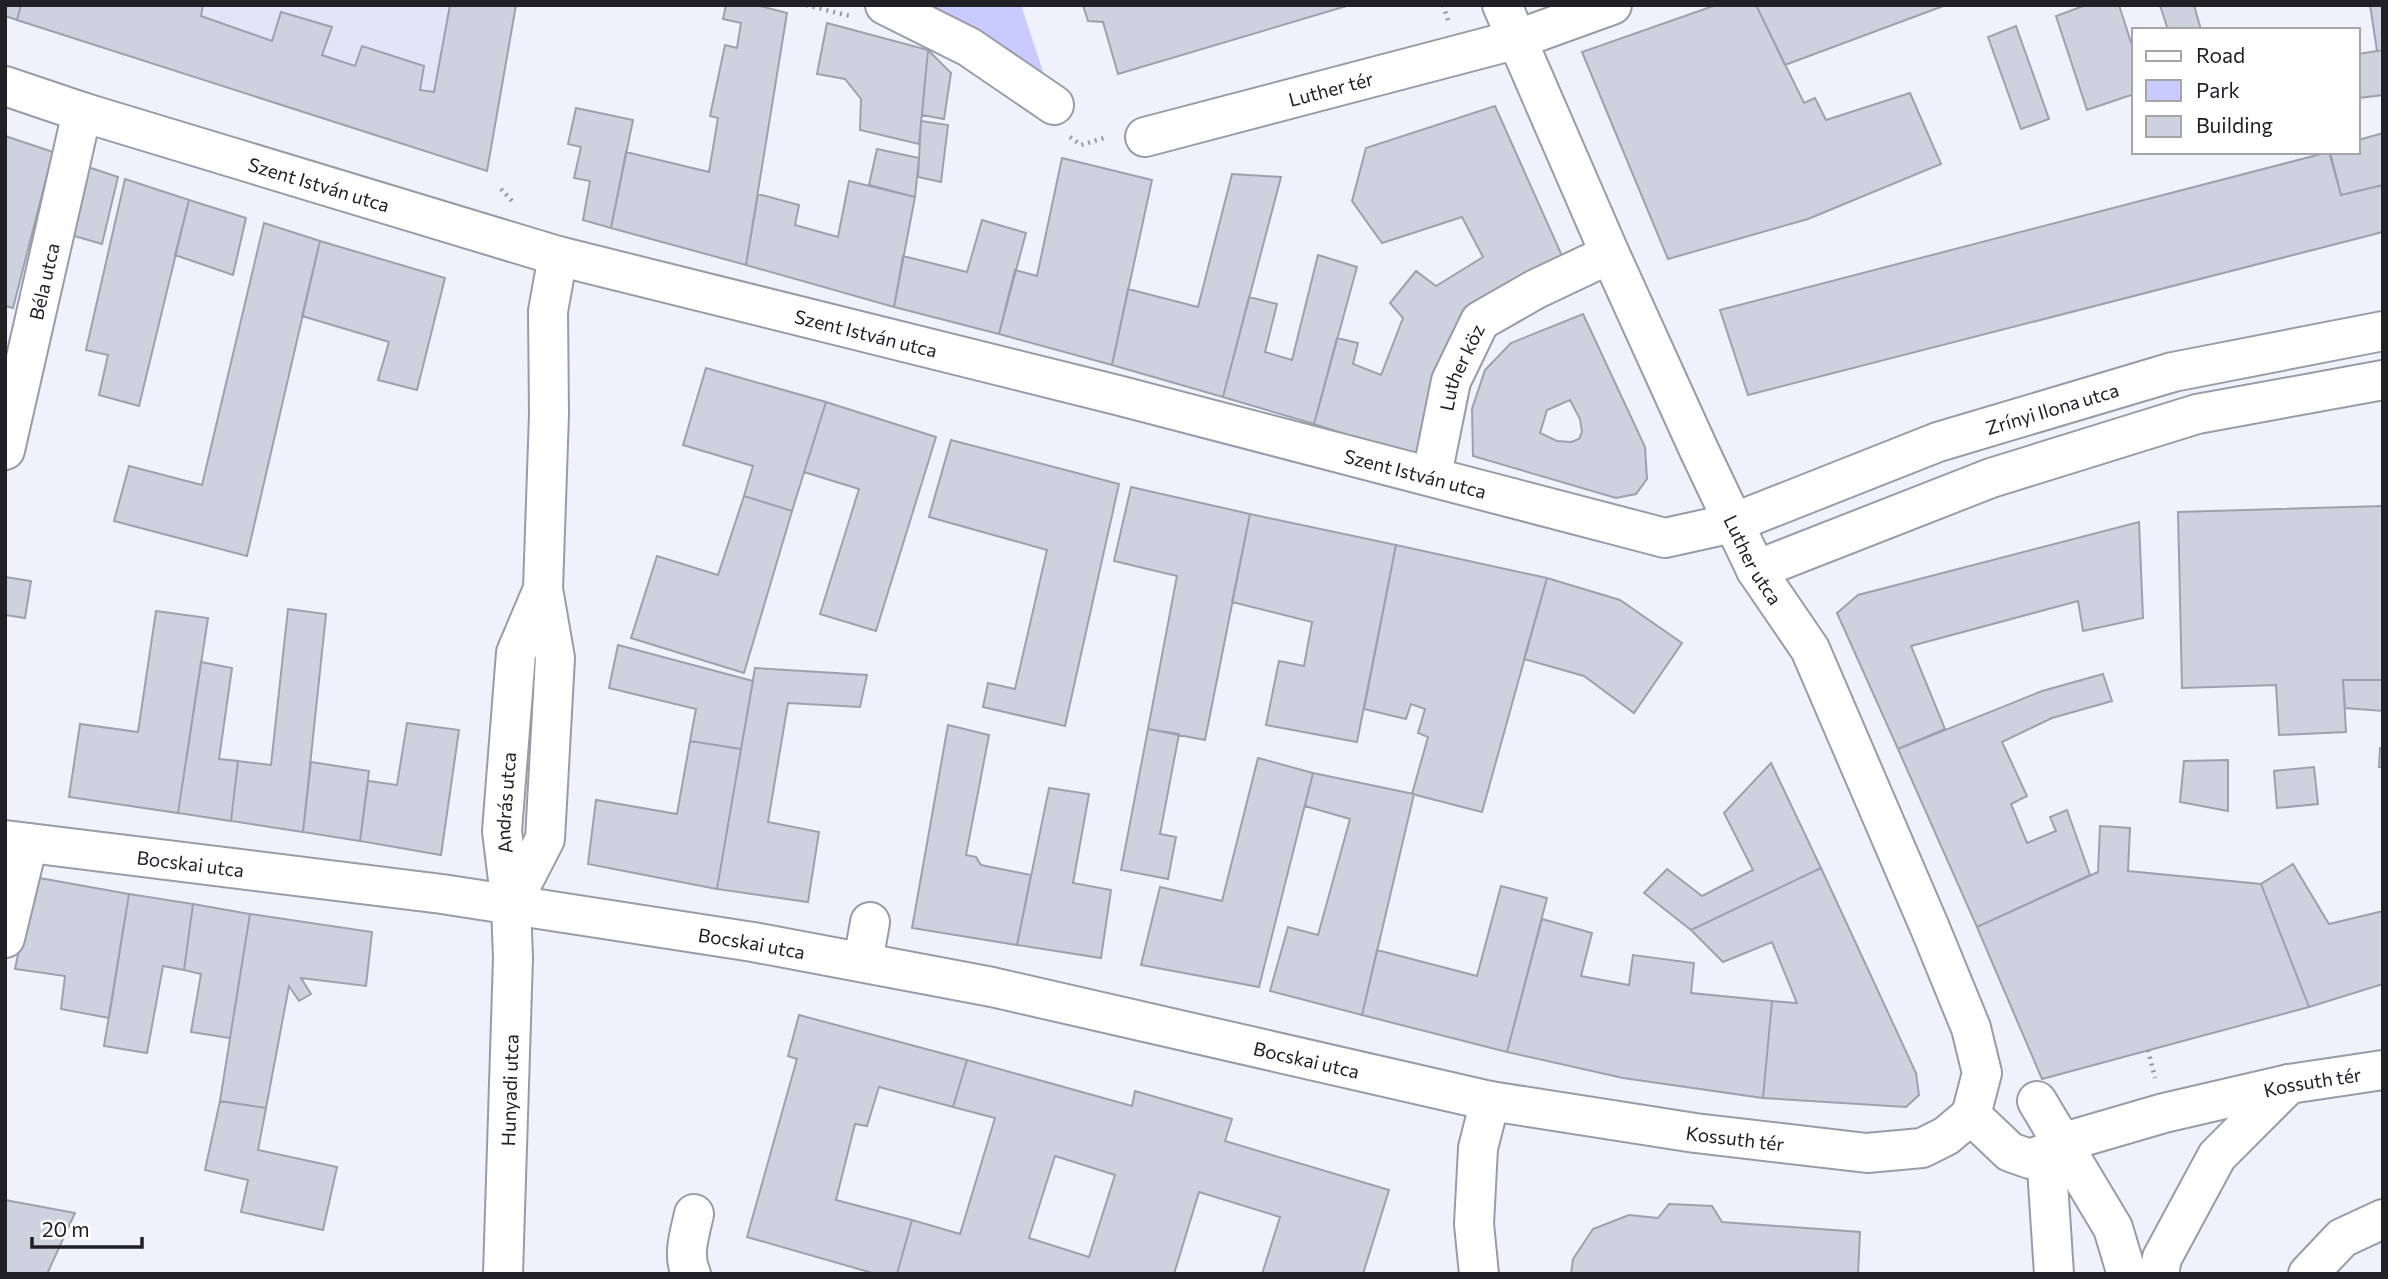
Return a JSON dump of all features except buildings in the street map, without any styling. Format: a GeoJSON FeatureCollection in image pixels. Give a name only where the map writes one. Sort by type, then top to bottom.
{"type":"FeatureCollection","features":[{"type":"Feature","properties":{"kind":"street","name":"Luther utca"},"geometry":{"type":"LineString","coordinates":[[1502,5],[1610,254],[1733,523],[1756,570],[1810,649],[1971,1028],[1982,1073],[1971,1115]]}},
{"type":"Feature","properties":{"kind":"street","name":"Luther tér"},"geometry":{"type":"LineString","coordinates":[[1131,136],[1518,39],[1612,5]]}},
{"type":"Feature","properties":{"kind":"street"},"geometry":{"type":"LineString","coordinates":[[872,12],[969,47],[1062,121]]}},
{"type":"Feature","properties":{"kind":"street","name":"Szent István utca"},"geometry":{"type":"LineString","coordinates":[[5,86],[82,112],[558,256],[1432,475],[1665,538],[1733,523]]}},
{"type":"Feature","properties":{"kind":"street","name":"Béla utca"},"geometry":{"type":"LineString","coordinates":[[5,450],[82,112]]}},
{"type":"Feature","properties":{"kind":"street","name":"Luther köz"},"geometry":{"type":"LineString","coordinates":[[1432,475],[1451,381],[1480,321],[1536,289],[1610,254]]}},
{"type":"Feature","properties":{"kind":"street","name":"András utca"},"geometry":{"type":"LineString","coordinates":[[511,905],[502,831],[516,653],[542,589],[549,414],[548,311],[558,256]]}},
{"type":"Feature","properties":{"kind":"street","name":"Zrínyi Ilona utca"},"geometry":{"type":"LineString","coordinates":[[1733,523],[1938,442],[2173,372],[2383,331]]}},
{"type":"Feature","properties":{"kind":"street"},"geometry":{"type":"LineString","coordinates":[[1756,570],[1991,478],[2197,414],[2383,380]]}},
{"type":"Feature","properties":{"kind":"street"},"geometry":{"type":"LineString","coordinates":[[5,938],[17,842]]}},
{"type":"Feature","properties":{"kind":"street","name":"Bocskai utca"},"geometry":{"type":"LineString","coordinates":[[17,842],[442,894],[613,919],[863,962],[992,987],[1490,1101]]}},
{"type":"Feature","properties":{"kind":"street","name":"Hunyadi utca"},"geometry":{"type":"LineString","coordinates":[[503,1274],[513,958],[511,905]]}},
{"type":"Feature","properties":{"kind":"street"},"geometry":{"type":"LineString","coordinates":[[863,962],[870,922]]}},
{"type":"Feature","properties":{"kind":"street","name":"Kossuth tér"},"geometry":{"type":"LineString","coordinates":[[1490,1101],[1695,1133],[1867,1153],[1922,1148],[1946,1136],[1971,1115],[2010,1152],[2030,1159],[2054,1148],[2164,1113],[2289,1084],[2383,1070]]}},
{"type":"Feature","properties":{"kind":"street"},"geometry":{"type":"LineString","coordinates":[[2159,1274],[2162,1258],[2217,1156],[2289,1084]]}},
{"type":"Feature","properties":{"kind":"street"},"geometry":{"type":"LineString","coordinates":[[1479,1274],[1474,1224],[1478,1148],[1490,1101]]}},
{"type":"Feature","properties":{"kind":"street"},"geometry":{"type":"LineString","coordinates":[[2037,1101],[2054,1148],[2113,1228],[2125,1274]]}},
{"type":"Feature","properties":{"kind":"street"},"geometry":{"type":"LineString","coordinates":[[2054,1148],[2054,1274]]}},
{"type":"Feature","properties":{"kind":"street"},"geometry":{"type":"LineString","coordinates":[[691,1274],[687,1248],[694,1214]]}},
{"type":"Feature","properties":{"kind":"street"},"geometry":{"type":"LineString","coordinates":[[2308,1274],[2342,1238],[2383,1219]]}},
{"type":"Feature","properties":{"kind":"path"},"geometry":{"type":"LineString","coordinates":[[806,5],[872,12]]}},
{"type":"Feature","properties":{"kind":"path"},"geometry":{"type":"LineString","coordinates":[[1443,5],[1450,25]]}},
{"type":"Feature","properties":{"kind":"path"},"geometry":{"type":"LineString","coordinates":[[1062,121],[1081,145],[1131,136]]}},
{"type":"Feature","properties":{"kind":"shaded area"},"geometry":{"type":"Polygon","coordinates":[[[21,5],[516,5],[487,171],[17,20],[21,5]]]}},
{"type":"Feature","properties":{"kind":"green space"},"geometry":{"type":"Polygon","coordinates":[[[885,5],[1021,5],[1054,105],[885,5]]]}}]}
